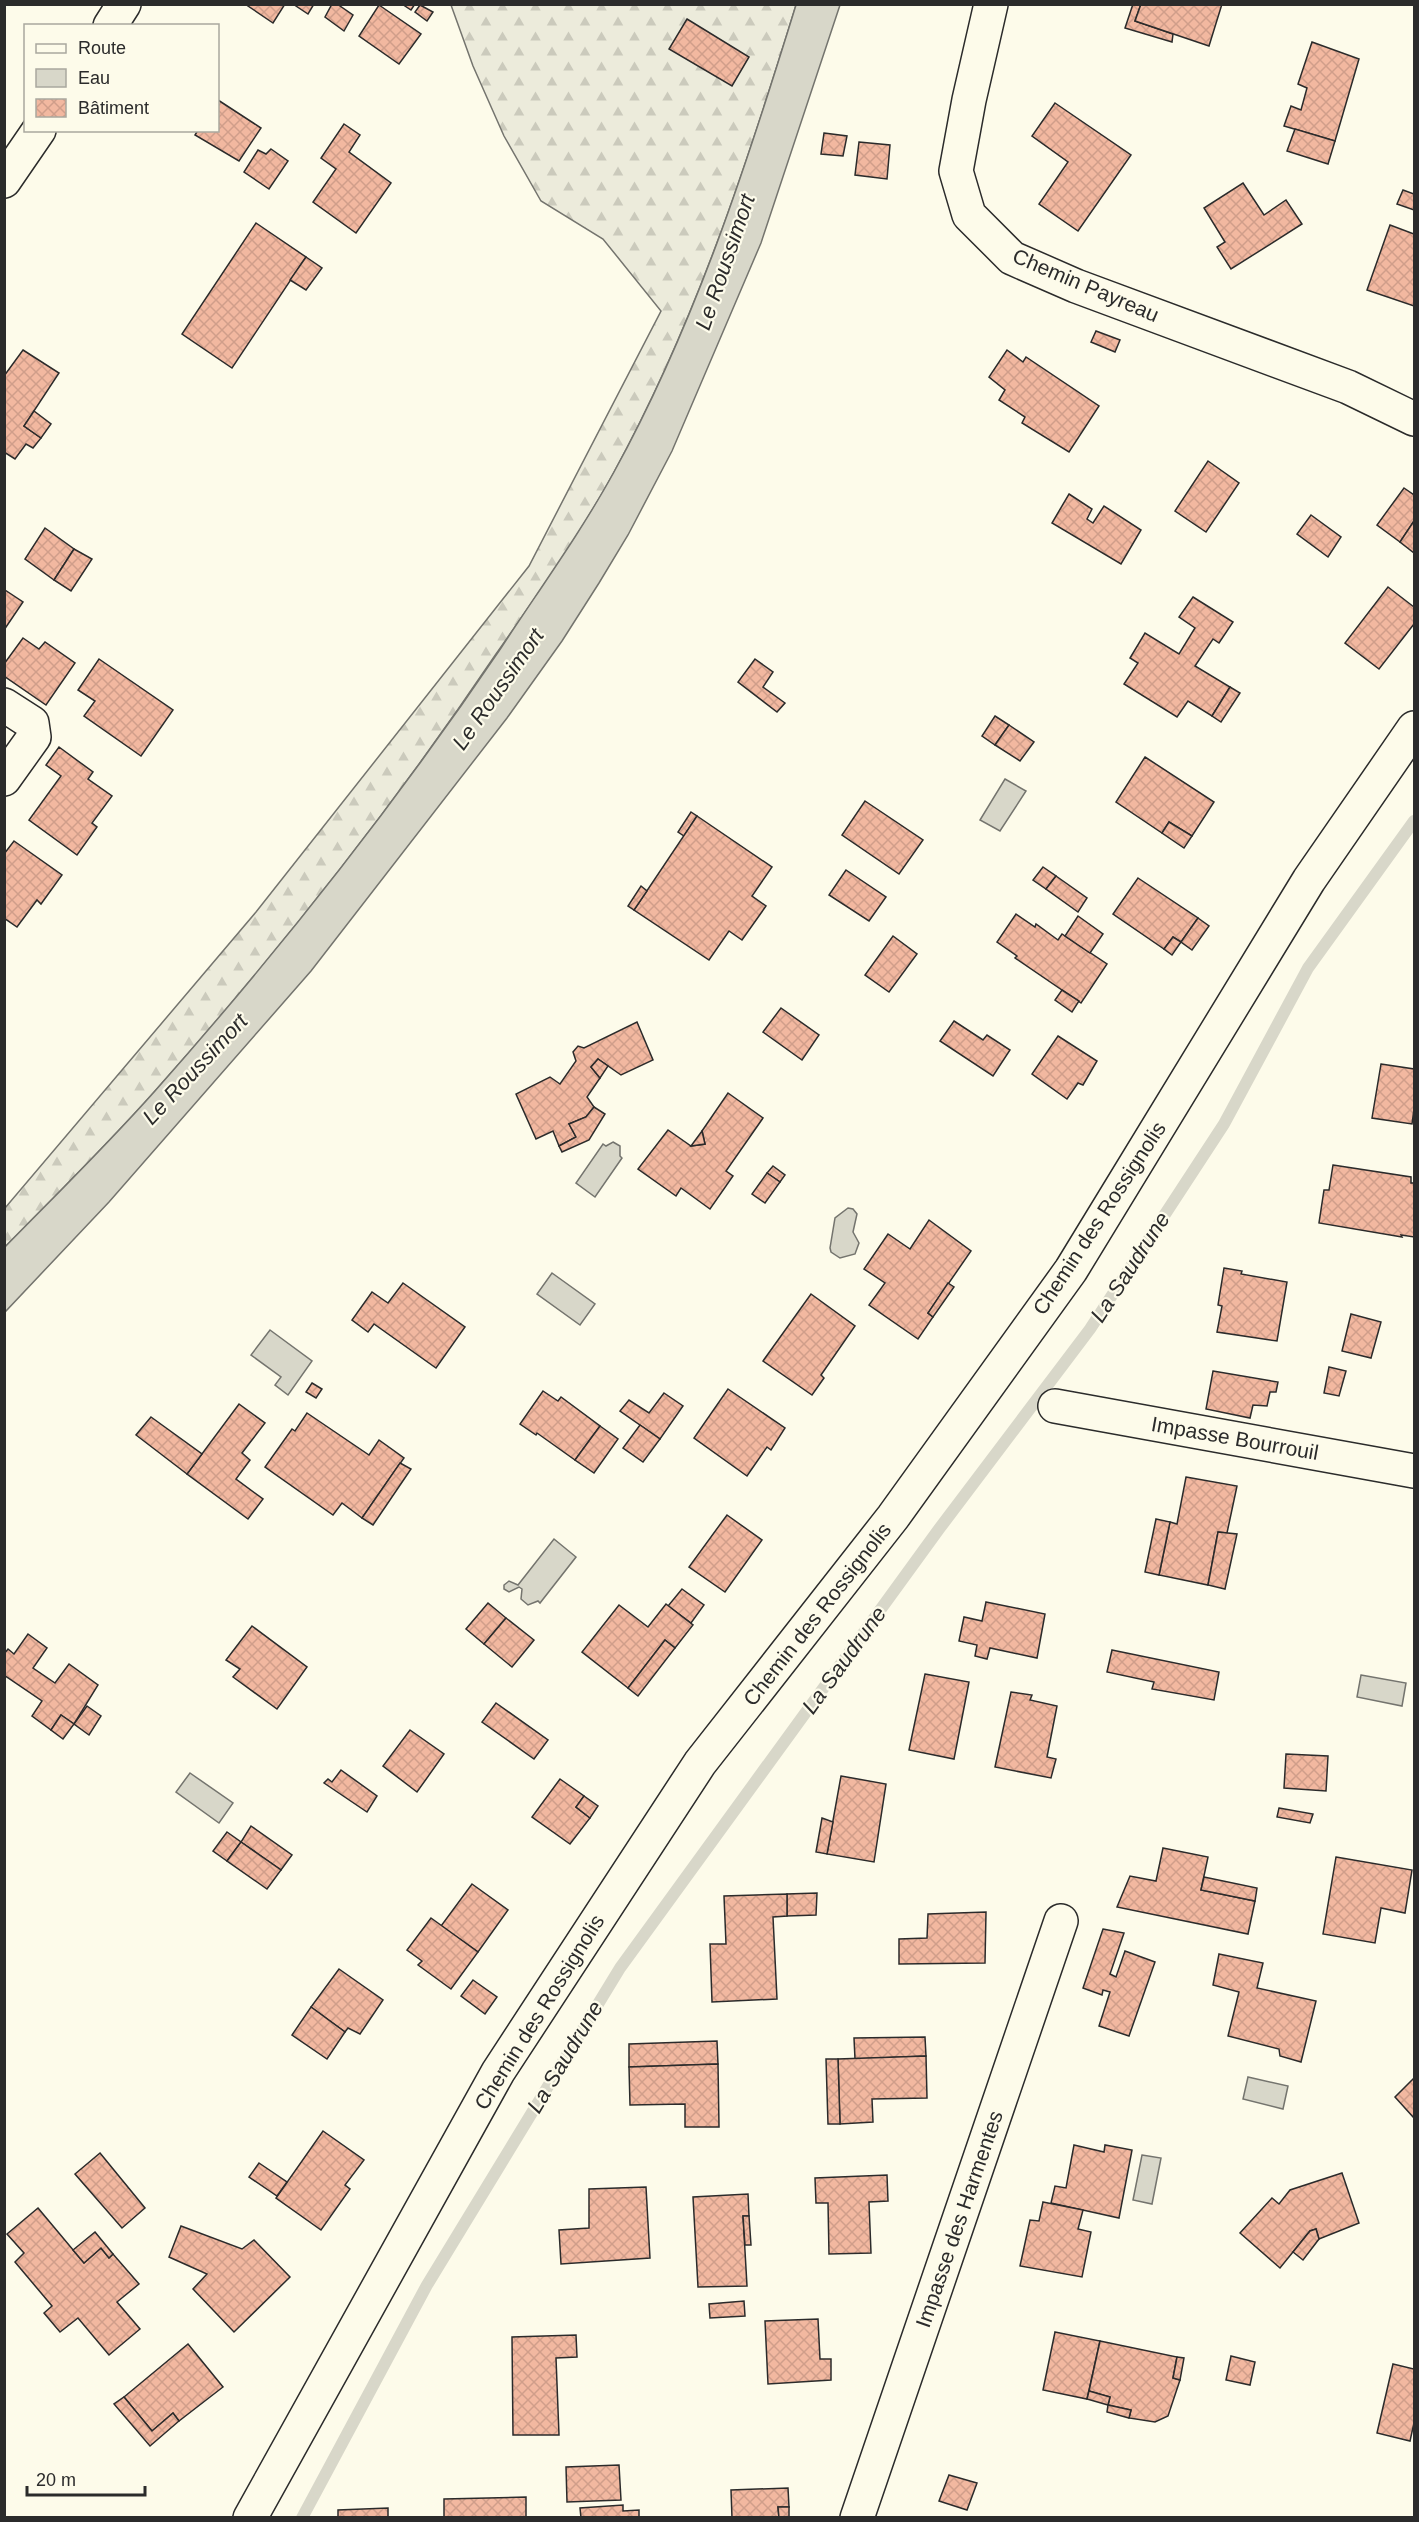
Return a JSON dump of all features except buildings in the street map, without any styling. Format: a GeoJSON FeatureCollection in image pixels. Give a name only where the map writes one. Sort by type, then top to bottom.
{"type":"FeatureCollection","features":[{"type":"Feature","properties":{"kind":"street"},"geometry":{"type":"LineString","coordinates":[[111,24],[124,4]]}},
{"type":"Feature","properties":{"kind":"street","name":"Chemin Payreau"},"geometry":{"type":"LineString","coordinates":[[991,4],[969,100],[956,171],[969,215],[1012,258],[1076,286],[1348,387],[1414,420]]}},
{"type":"Feature","properties":{"kind":"street"},"geometry":{"type":"LineString","coordinates":[[4,182],[38,132]]}},
{"type":"Feature","properties":{"kind":"street"},"geometry":{"type":"LineString","coordinates":[[4,705],[32,723],[34,737],[4,778]]}},
{"type":"Feature","properties":{"kind":"street","name":"Chemin des Rossignolis"},"geometry":{"type":"LineString","coordinates":[[250,2517],[498,2072],[700,1763],[893,1516],[1071,1270],[1309,880],[1414,728]]}},
{"type":"Feature","properties":{"kind":"street","name":"Impasse Bourrouil"},"geometry":{"type":"LineString","coordinates":[[1055,1406],[1414,1471]]}},
{"type":"Feature","properties":{"kind":"street","name":"Impasse des Harmentes"},"geometry":{"type":"LineString","coordinates":[[857,2517],[1061,1921]]}},
{"type":"Feature","properties":{"kind":"green space"},"geometry":{"type":"Polygon","coordinates":[[[451,5],[796,5],[717,243],[670,359],[614,472],[573,542],[417,767],[290,932],[201,1039],[137,1111],[5,1247],[5,1208],[256,912],[529,566],[661,311],[603,239],[541,201],[504,136],[473,66],[451,5]]]}},
{"type":"Feature","properties":{"kind":"water","name":"Le Roussimort"},"geometry":{"type":"Polygon","coordinates":[[[796,5],[840,5],[761,243],[672,451],[628,535],[599,583],[562,641],[507,718],[311,971],[109,1202],[5,1312],[5,1247],[137,1111],[247,985],[335,875],[461,706],[588,517],[643,416],[694,302],[738,184],[796,5]]]}},
{"type":"Feature","properties":{"kind":"water"},"geometry":{"type":"Polygon","coordinates":[[[1005,779],[1026,791],[1000,831],[980,820],[1005,779]]]}},
{"type":"Feature","properties":{"kind":"water"},"geometry":{"type":"Polygon","coordinates":[[[613,1142],[620,1146],[622,1158],[595,1197],[576,1183],[603,1144],[606,1146],[613,1142]]]}},
{"type":"Feature","properties":{"kind":"water"},"geometry":{"type":"Polygon","coordinates":[[[848,1208],[853,1209],[857,1214],[853,1232],[859,1243],[855,1254],[840,1258],[831,1252],[830,1248],[835,1218],[848,1208]]]}},
{"type":"Feature","properties":{"kind":"water"},"geometry":{"type":"Polygon","coordinates":[[[552,1273],[595,1304],[580,1325],[537,1294],[552,1273]]]}},
{"type":"Feature","properties":{"kind":"water"},"geometry":{"type":"Polygon","coordinates":[[[270,1330],[312,1361],[288,1395],[275,1385],[281,1377],[251,1355],[270,1330]]]}},
{"type":"Feature","properties":{"kind":"water"},"geometry":{"type":"Polygon","coordinates":[[[554,1539],[576,1557],[540,1603],[538,1601],[528,1605],[521,1599],[522,1589],[519,1587],[509,1592],[504,1589],[504,1585],[509,1581],[518,1585],[554,1539]]]}},
{"type":"Feature","properties":{"kind":"water"},"geometry":{"type":"Polygon","coordinates":[[[1361,1675],[1406,1683],[1402,1706],[1357,1697],[1361,1675]]]}},
{"type":"Feature","properties":{"kind":"water"},"geometry":{"type":"Polygon","coordinates":[[[190,1773],[233,1803],[219,1823],[176,1792],[190,1773]]]}},
{"type":"Feature","properties":{"kind":"water"},"geometry":{"type":"Polygon","coordinates":[[[1248,2077],[1288,2086],[1283,2109],[1243,2099],[1248,2077]]]}},
{"type":"Feature","properties":{"kind":"water"},"geometry":{"type":"Polygon","coordinates":[[[1142,2155],[1161,2158],[1152,2204],[1133,2200],[1142,2155]]]}},
{"type":"Feature","properties":{"kind":"waterway","name":"La Saudrune"},"geometry":{"type":"LineString","coordinates":[[302,2518],[427,2285],[620,1968],[939,1529],[1090,1329],[1224,1124],[1308,968],[1414,821]]}}]}
